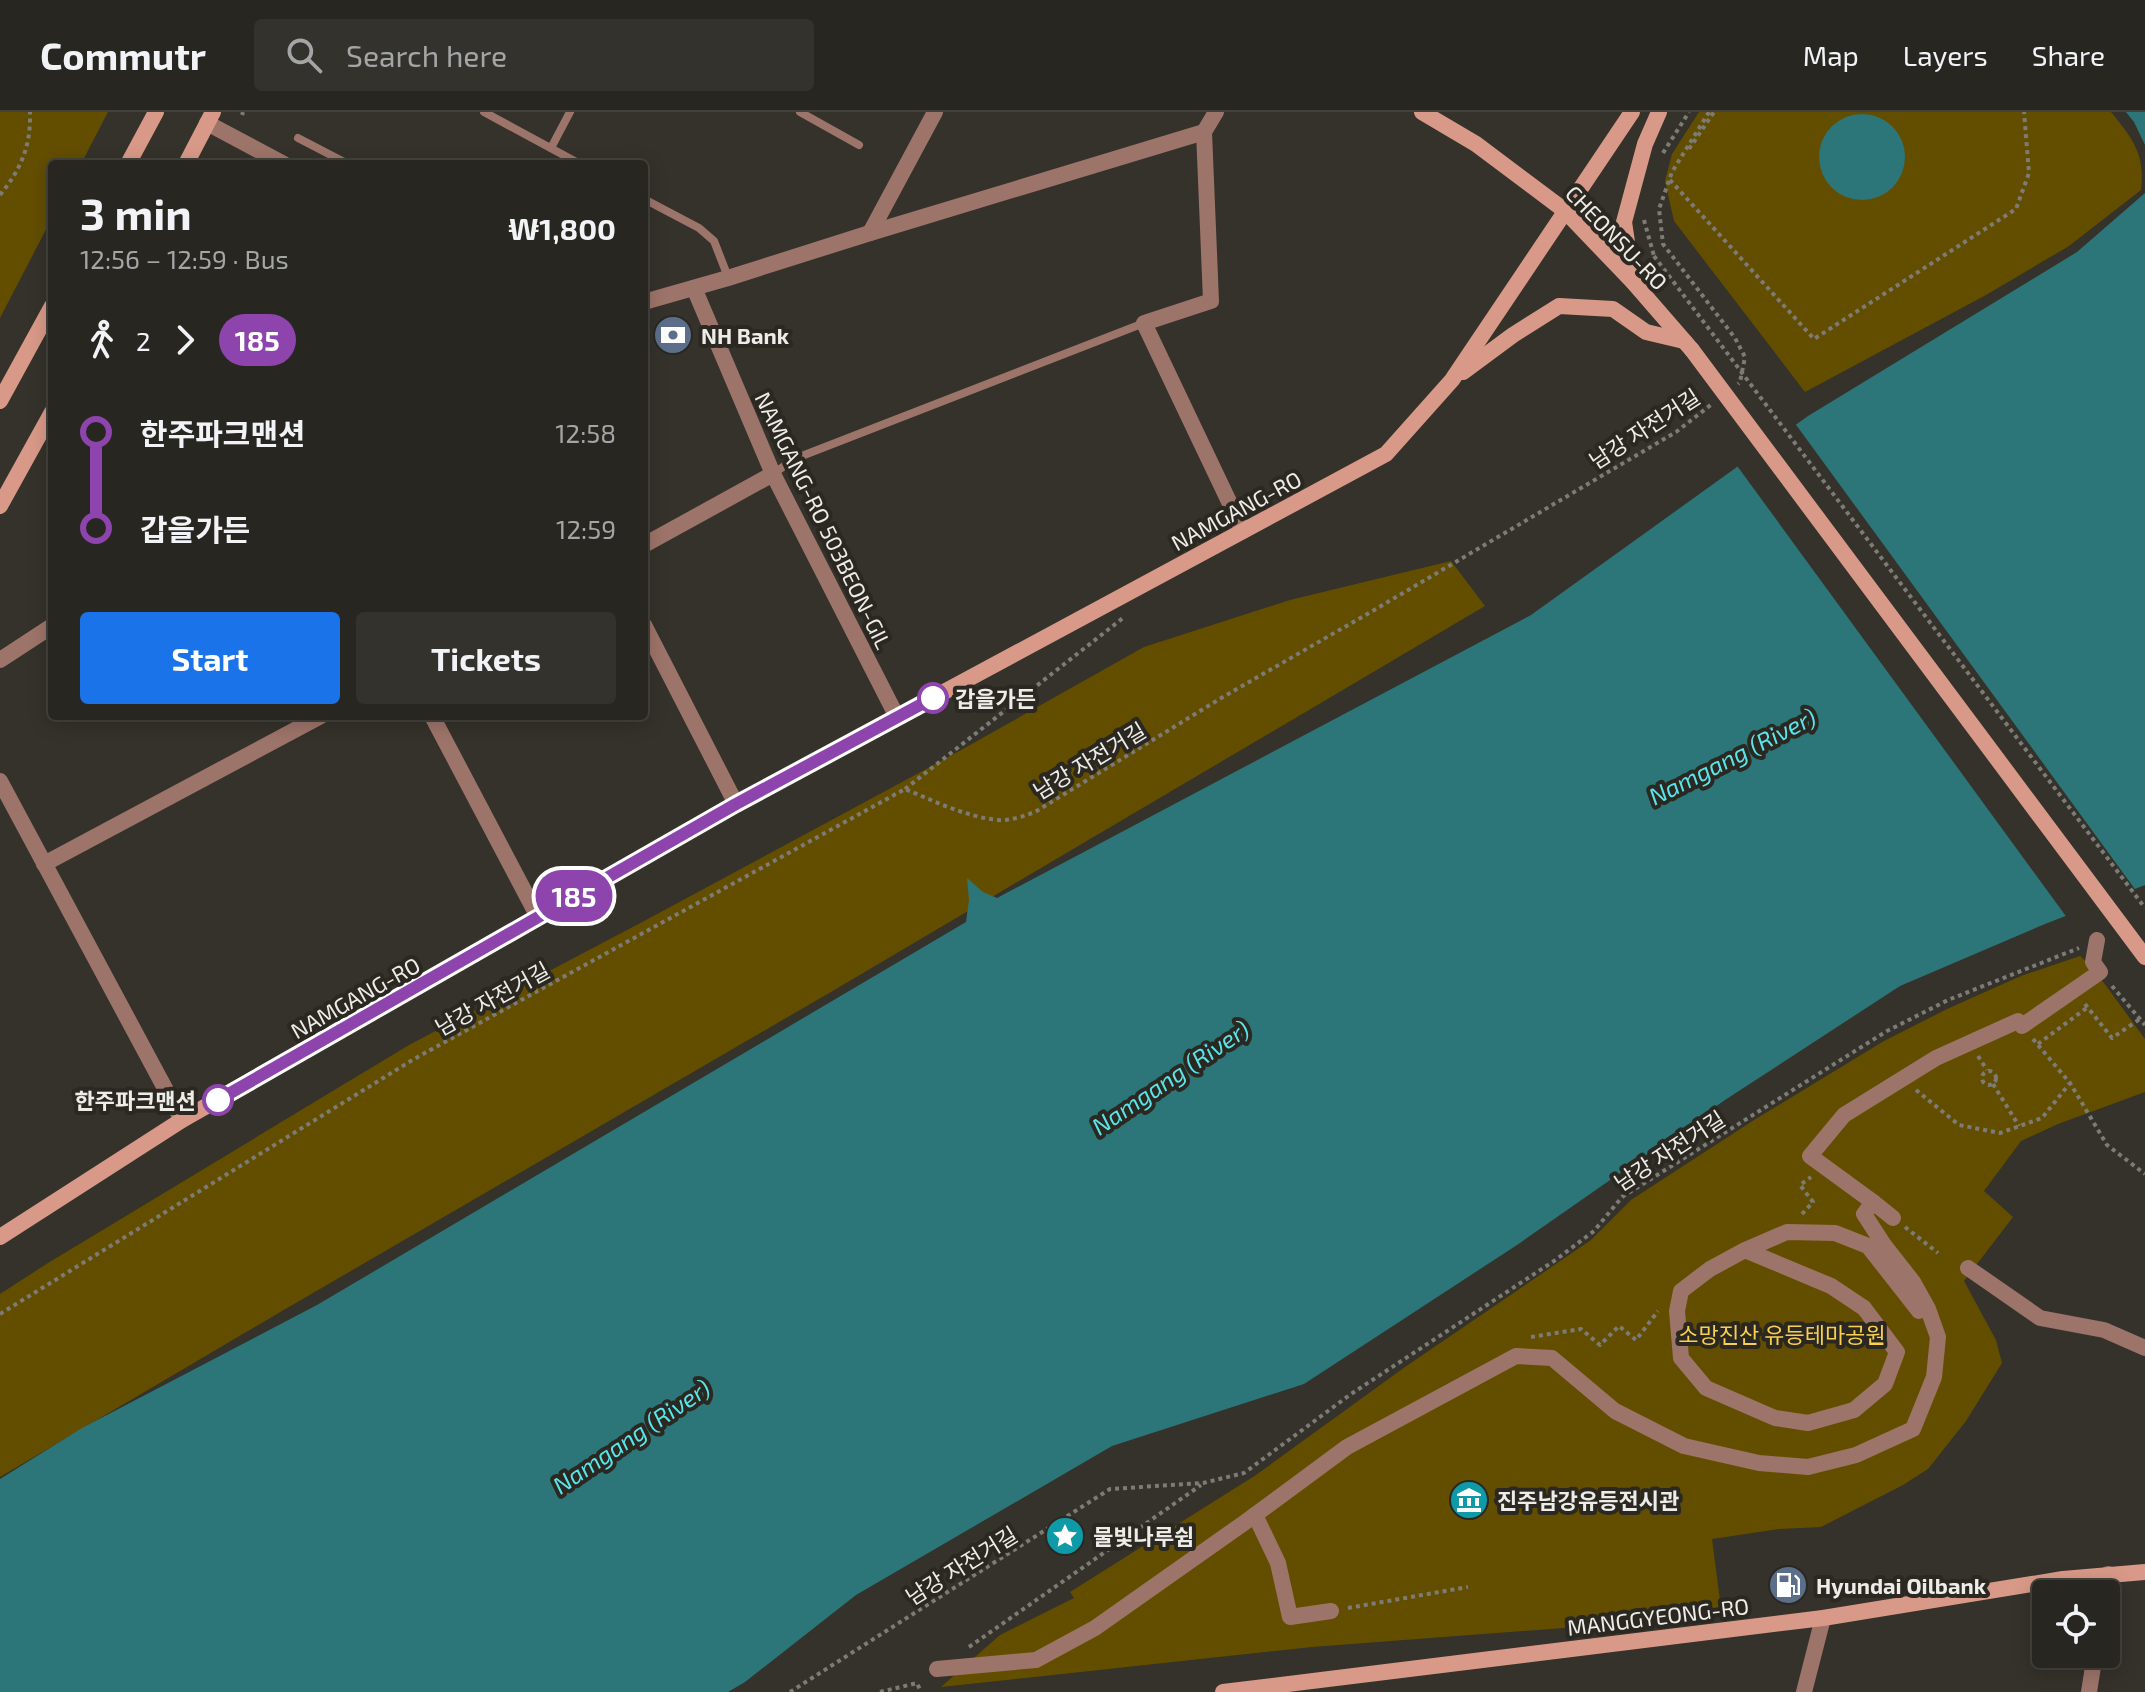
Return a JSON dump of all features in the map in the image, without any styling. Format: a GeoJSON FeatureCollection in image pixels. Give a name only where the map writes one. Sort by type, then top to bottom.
{"type":"FeatureCollection","features":[{"type":"Feature","properties":{"kind":"street"},"geometry":{"type":"LineString","coordinates":[[130,160],[156,112]]}},
{"type":"Feature","properties":{"kind":"street"},"geometry":{"type":"LineString","coordinates":[[870,233],[935,112]]}},
{"type":"Feature","properties":{"kind":"street"},"geometry":{"type":"LineString","coordinates":[[1216,112],[1204,132],[1211,301],[1144,323],[1243,531]]}},
{"type":"Feature","properties":{"kind":"street","name":"CHEONSU-RO"},"geometry":{"type":"LineString","coordinates":[[1422,112],[1476,144],[1564,210],[1688,345],[2145,957]]}},
{"type":"Feature","properties":{"kind":"street","name":"NAMGANG-RO"},"geometry":{"type":"LineString","coordinates":[[0,1237],[182,1120],[736,804],[1386,454],[1452,380],[1632,112]]}},
{"type":"Feature","properties":{"kind":"street"},"geometry":{"type":"LineString","coordinates":[[1633,282],[1624,222],[1645,144],[1659,112]]}},
{"type":"Feature","properties":{"kind":"street"},"geometry":{"type":"LineString","coordinates":[[188,160],[210,118],[278,160]]}},
{"type":"Feature","properties":{"kind":"street"},"geometry":{"type":"LineString","coordinates":[[648,301],[1204,132]]}},
{"type":"Feature","properties":{"kind":"street","name":"NAMGANG-RO 503BEON-GIL"},"geometry":{"type":"LineString","coordinates":[[694,288],[773,474],[897,717]]}},
{"type":"Feature","properties":{"kind":"street"},"geometry":{"type":"LineString","coordinates":[[1452,380],[1559,306],[1613,309],[1646,332],[1688,345]]}},
{"type":"Feature","properties":{"kind":"street"},"geometry":{"type":"LineString","coordinates":[[0,401],[48,313]]}},
{"type":"Feature","properties":{"kind":"street"},"geometry":{"type":"LineString","coordinates":[[0,506],[48,419]]}},
{"type":"Feature","properties":{"kind":"street"},"geometry":{"type":"LineString","coordinates":[[648,543],[773,474]]}},
{"type":"Feature","properties":{"kind":"street"},"geometry":{"type":"LineString","coordinates":[[0,660],[48,629]]}},
{"type":"Feature","properties":{"kind":"street"},"geometry":{"type":"LineString","coordinates":[[648,633],[736,804]]}},
{"type":"Feature","properties":{"kind":"street"},"geometry":{"type":"LineString","coordinates":[[44,864],[314,720]]}},
{"type":"Feature","properties":{"kind":"street"},"geometry":{"type":"LineString","coordinates":[[434,720],[538,917]]}},
{"type":"Feature","properties":{"kind":"street"},"geometry":{"type":"LineString","coordinates":[[0,781],[182,1120]]}},
{"type":"Feature","properties":{"kind":"street"},"geometry":{"type":"LineString","coordinates":[[1893,1218],[1810,1156],[1844,1115],[1901,1078],[1936,1058],[2020,1023],[2100,972],[2093,962],[2097,940]]}},
{"type":"Feature","properties":{"kind":"street"},"geometry":{"type":"LineString","coordinates":[[937,1669],[1036,1660],[1095,1628],[1347,1447],[1516,1356],[1552,1358],[1615,1411],[1684,1446],[1759,1463],[1808,1467],[1856,1455],[1913,1429],[1934,1377],[1938,1337],[1928,1309],[1913,1282],[1864,1214],[1873,1202]]}},
{"type":"Feature","properties":{"kind":"street"},"geometry":{"type":"LineString","coordinates":[[1745,1250],[1831,1286],[1864,1308],[1897,1352],[1885,1384],[1854,1410],[1808,1423],[1775,1418],[1706,1388],[1681,1358],[1677,1311],[1681,1291],[1710,1269],[1745,1250],[1787,1232],[1835,1233],[1868,1246],[1938,1337]]}},
{"type":"Feature","properties":{"kind":"street"},"geometry":{"type":"LineString","coordinates":[[1968,1268],[2040,1318],[2104,1330],[2145,1348]]}},
{"type":"Feature","properties":{"kind":"street"},"geometry":{"type":"LineString","coordinates":[[1255,1515],[1278,1563],[1290,1617],[1331,1611]]}},
{"type":"Feature","properties":{"kind":"street","name":"MANGGYEONG-RO"},"geometry":{"type":"LineString","coordinates":[[1223,1692],[1823,1618],[2063,1579],[2145,1572]]}},
{"type":"Feature","properties":{"kind":"street"},"geometry":{"type":"LineString","coordinates":[[2107,1580],[2108,1574]]}},
{"type":"Feature","properties":{"kind":"street"},"geometry":{"type":"LineString","coordinates":[[1804,1692],[1823,1618]]}},
{"type":"Feature","properties":{"kind":"street"},"geometry":{"type":"LineString","coordinates":[[2089,1692],[2093,1668]]}},
{"type":"Feature","properties":{"kind":"lane"},"geometry":{"type":"LineString","coordinates":[[484,112],[573,160]]}},
{"type":"Feature","properties":{"kind":"lane"},"geometry":{"type":"LineString","coordinates":[[551,148],[570,112]]}},
{"type":"Feature","properties":{"kind":"lane"},"geometry":{"type":"LineString","coordinates":[[800,112],[859,145]]}},
{"type":"Feature","properties":{"kind":"lane"},"geometry":{"type":"LineString","coordinates":[[298,138],[340,160]]}},
{"type":"Feature","properties":{"kind":"lane"},"geometry":{"type":"LineString","coordinates":[[648,201],[699,228],[714,241],[728,278]]}},
{"type":"Feature","properties":{"kind":"lane"},"geometry":{"type":"LineString","coordinates":[[773,474],[794,459],[1144,323]]}},
{"type":"Feature","properties":{"kind":"path"},"geometry":{"type":"LineString","coordinates":[[0,195],[14,178],[28,146],[30,112]]}},
{"type":"Feature","properties":{"kind":"path"},"geometry":{"type":"LineString","coordinates":[[1656,165],[1689,112]]}},
{"type":"Feature","properties":{"kind":"path","name":"남강 자전거길"},"geometry":{"type":"LineString","coordinates":[[1711,112],[1670,179],[1659,209],[1663,244],[1735,338],[1745,357],[1740,382],[1729,390]]}},
{"type":"Feature","properties":{"kind":"path"},"geometry":{"type":"LineString","coordinates":[[1670,179],[1814,339],[2016,209],[2029,173],[2024,112]]}},
{"type":"Feature","properties":{"kind":"path"},"geometry":{"type":"LineString","coordinates":[[1642,211],[1654,256],[2145,908]]}},
{"type":"Feature","properties":{"kind":"path","name":"남강 자전거길"},"geometry":{"type":"LineString","coordinates":[[0,1314],[414,1059],[905,789],[968,813],[998,820],[1016,819],[1035,812],[1218,700],[1676,432],[1719,399]]}},
{"type":"Feature","properties":{"kind":"path"},"geometry":{"type":"LineString","coordinates":[[905,789],[1128,614]]}},
{"type":"Feature","properties":{"kind":"path","name":"남강 자전거길"},"geometry":{"type":"LineString","coordinates":[[790,1692],[1110,1489],[1203,1483],[1244,1473],[1351,1394],[1554,1261],[1594,1231],[1622,1197],[1887,1031],[1948,1000],[2097,940]]}},
{"type":"Feature","properties":{"kind":"path"},"geometry":{"type":"LineString","coordinates":[[2100,972],[2145,1025]]}},
{"type":"Feature","properties":{"kind":"path"},"geometry":{"type":"LineString","coordinates":[[2074,990],[2112,1038],[2140,1019]]}},
{"type":"Feature","properties":{"kind":"path"},"geometry":{"type":"LineString","coordinates":[[2038,1044],[2088,1007]]}},
{"type":"Feature","properties":{"kind":"path"},"geometry":{"type":"LineString","coordinates":[[2020,1023],[2070,1083],[2107,1145],[2145,1174]]}},
{"type":"Feature","properties":{"kind":"path"},"geometry":{"type":"LineString","coordinates":[[1901,1078],[1959,1125],[2000,1133],[2042,1118],[2070,1083]]}},
{"type":"Feature","properties":{"kind":"path"},"geometry":{"type":"LineString","coordinates":[[1993,1084],[2019,1126]]}},
{"type":"Feature","properties":{"kind":"path"},"geometry":{"type":"LineString","coordinates":[[1797,1219],[1813,1202],[1800,1185],[1818,1171]]}},
{"type":"Feature","properties":{"kind":"path"},"geometry":{"type":"LineString","coordinates":[[1893,1218],[1938,1253]]}},
{"type":"Feature","properties":{"kind":"path"},"geometry":{"type":"LineString","coordinates":[[1529,1357],[1524,1339],[1581,1329],[1600,1345],[1619,1326],[1636,1340],[1664,1303]]}},
{"type":"Feature","properties":{"kind":"path","name":"남강 자전거길"},"geometry":{"type":"LineString","coordinates":[[962,1652],[1203,1483]]}},
{"type":"Feature","properties":{"kind":"path"},"geometry":{"type":"LineString","coordinates":[[1331,1611],[1468,1587]]}},
{"type":"Feature","properties":{"kind":"path"},"geometry":{"type":"LineString","coordinates":[[880,1692],[917,1683],[937,1669]]}},
{"type":"Feature","properties":{"kind":"path"},"geometry":{"type":"LineString","coordinates":[[917,1683],[921,1692]]}},
{"type":"Feature","properties":{"kind":"green space"},"geometry":{"type":"Polygon","coordinates":[[[0,112],[108,112],[83,160],[48,160],[48,226],[0,318],[0,112]]]}},
{"type":"Feature","properties":{"kind":"green space"},"geometry":{"type":"Polygon","coordinates":[[[1699,112],[2111,112],[2136,148],[2141,166],[2141,190],[2069,246],[1986,295],[1805,392],[1674,221],[1665,181],[1672,154],[1699,112]]]}},
{"type":"Feature","properties":{"kind":"green space"},"geometry":{"type":"Polygon","coordinates":[[[1451,561],[1485,606],[0,1477],[0,1294],[48,1263],[409,1045],[954,754],[1144,647],[1290,600],[1451,561]]]}},
{"type":"Feature","properties":{"kind":"green space","name":"소망진산 유등테마공원"},"geometry":{"type":"Polygon","coordinates":[[[2080,956],[2093,968],[2145,1039],[2145,1092],[2021,1141],[1984,1191],[2013,1217],[1964,1281],[1996,1340],[2002,1363],[1966,1421],[1928,1469],[1903,1485],[1821,1527],[1779,1529],[1712,1539],[1722,1616],[1312,1647],[941,1687],[1000,1635],[1074,1598],[1070,1592],[1256,1475],[1405,1367],[1591,1240],[1631,1200],[1754,1120],[1884,1041],[1947,1009],[2021,976],[2080,956]]]}},
{"type":"Feature","properties":{"kind":"water"},"geometry":{"type":"Polygon","coordinates":[[[2126,112],[2145,112],[2145,145],[2134,122],[2126,112]]]}},
{"type":"Feature","properties":{"kind":"water"},"geometry":{"type":"Polygon","coordinates":[[[1862,114],[1878,118],[1892,127],[1901,141],[1905,157],[1901,173],[1892,187],[1878,196],[1862,200],[1846,196],[1832,187],[1823,173],[1819,157],[1823,141],[1832,127],[1846,118],[1862,114]]]}},
{"type":"Feature","properties":{"kind":"water","name":"Namgang (River)"},"geometry":{"type":"Polygon","coordinates":[[[2145,193],[2145,885],[1900,986],[1725,1100],[1517,1245],[1304,1384],[1112,1446],[856,1595],[728,1692],[0,1692],[0,1479],[82,1428],[317,1305],[966,922],[969,900],[967,878],[983,892],[997,898],[1531,615],[1808,416],[2077,252],[2145,193]]]}},
{"type":"Feature","properties":{"kind":"pier"},"geometry":{"type":"Polygon","coordinates":[[[1794,422],[2137,892],[2068,919],[1735,463],[1794,422]]]}},
{"type":"Feature","properties":{"kind":"bus line","name":"185"},"geometry":{"type":"LineString","coordinates":[[218,1100],[736,804],[933,698]]}},
{"type":"Feature","properties":{"kind":"place","name":"NH Bank"},"geometry":{"type":"Point","coordinates":[673,335]}},
{"type":"Feature","properties":{"kind":"place","name":"갑을가든"},"geometry":{"type":"Point","coordinates":[933,698]}},
{"type":"Feature","properties":{"kind":"place","name":"한주파크맨션"},"geometry":{"type":"Point","coordinates":[218,1100]}},
{"type":"Feature","properties":{"kind":"place","name":"진주남강유등전시관"},"geometry":{"type":"Point","coordinates":[1469,1500]}},
{"type":"Feature","properties":{"kind":"place","name":"물빛나루쉼"},"geometry":{"type":"Point","coordinates":[1065,1536]}},
{"type":"Feature","properties":{"kind":"place","name":"Hyundai Oilbank"},"geometry":{"type":"Point","coordinates":[1788,1585]}}]}
